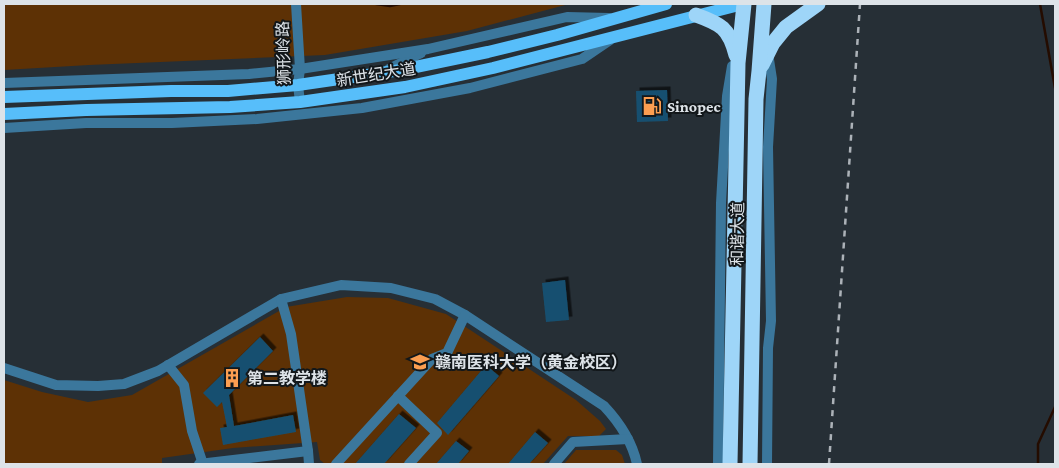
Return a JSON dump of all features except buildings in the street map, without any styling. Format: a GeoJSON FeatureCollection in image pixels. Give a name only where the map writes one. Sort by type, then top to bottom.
{"type":"FeatureCollection","features":[{"type":"Feature","properties":{"kind":"highway","name":"和谐大道"},"geometry":{"type":"LineString","coordinates":[[730,464],[736,58],[744,4]]}},
{"type":"Feature","properties":{"kind":"highway","name":"和谐大道"},"geometry":{"type":"LineString","coordinates":[[750,464],[756,99],[760,71],[764,4]]}},
{"type":"Feature","properties":{"kind":"highway"},"geometry":{"type":"LineString","coordinates":[[760,71],[773,43],[786,27],[818,4]]}},
{"type":"Feature","properties":{"kind":"highway"},"geometry":{"type":"LineString","coordinates":[[696,15],[724,27],[731,40],[736,58]]}},
{"type":"Feature","properties":{"kind":"main road","name":"新世纪大道"},"geometry":{"type":"LineString","coordinates":[[4,97],[171,91],[228,91],[298,85],[383,73],[488,52],[557,35],[666,4]]}},
{"type":"Feature","properties":{"kind":"main road","name":"新世纪大道"},"geometry":{"type":"LineString","coordinates":[[4,114],[214,107],[300,102],[428,83],[744,4]]}},
{"type":"Feature","properties":{"kind":"street","name":"狮形岭路"},"geometry":{"type":"LineString","coordinates":[[296,4],[300,102]]}},
{"type":"Feature","properties":{"kind":"street"},"geometry":{"type":"LineString","coordinates":[[764,4],[772,79],[768,147],[771,321],[768,348],[766,464]]}},
{"type":"Feature","properties":{"kind":"street"},"geometry":{"type":"LineString","coordinates":[[7,84],[249,74],[300,70],[428,49],[567,17],[612,18]]}},
{"type":"Feature","properties":{"kind":"street"},"geometry":{"type":"LineString","coordinates":[[6,126],[257,120],[362,108],[470,88],[582,59],[617,36]]}},
{"type":"Feature","properties":{"kind":"street"},"geometry":{"type":"LineString","coordinates":[[383,73],[428,49]]}},
{"type":"Feature","properties":{"kind":"street"},"geometry":{"type":"LineString","coordinates":[[718,464],[721,204],[727,96],[736,58]]}},
{"type":"Feature","properties":{"kind":"street"},"geometry":{"type":"LineString","coordinates":[[122,79],[171,91]]}},
{"type":"Feature","properties":{"kind":"street"},"geometry":{"type":"LineString","coordinates":[[428,83],[470,88]]}},
{"type":"Feature","properties":{"kind":"street"},"geometry":{"type":"LineString","coordinates":[[172,123],[214,107]]}},
{"type":"Feature","properties":{"kind":"street"},"geometry":{"type":"LineString","coordinates":[[4,368],[56,385],[98,386],[124,384],[158,371],[281,299],[341,285],[391,288],[435,299],[465,315],[604,406],[618,421],[628,439],[637,464]]}},
{"type":"Feature","properties":{"kind":"street"},"geometry":{"type":"LineString","coordinates":[[281,299],[291,334],[309,464]]}},
{"type":"Feature","properties":{"kind":"street"},"geometry":{"type":"LineString","coordinates":[[336,464],[432,358],[447,353],[465,315]]}},
{"type":"Feature","properties":{"kind":"street"},"geometry":{"type":"LineString","coordinates":[[168,365],[184,385],[192,431],[203,464]]}},
{"type":"Feature","properties":{"kind":"street"},"geometry":{"type":"LineString","coordinates":[[398,396],[436,433],[409,464]]}},
{"type":"Feature","properties":{"kind":"street"},"geometry":{"type":"LineString","coordinates":[[554,464],[573,442],[628,439]]}},
{"type":"Feature","properties":{"kind":"street"},"geometry":{"type":"LineString","coordinates":[[199,464],[243,461],[308,451]]}},
{"type":"Feature","properties":{"kind":"shaded area"},"geometry":{"type":"Polygon","coordinates":[[[4,4],[569,4],[467,31],[325,55],[4,70],[4,4]]]}},
{"type":"Feature","properties":{"kind":"shaded area"},"geometry":{"type":"Polygon","coordinates":[[[347,297],[388,298],[446,314],[576,400],[600,421],[606,429],[599,436],[568,436],[543,464],[325,464],[320,460],[317,442],[233,448],[162,458],[162,464],[4,464],[4,380],[42,392],[88,402],[132,395],[286,307],[347,297]]]}},
{"type":"Feature","properties":{"kind":"shaded area"},"geometry":{"type":"Polygon","coordinates":[[[576,450],[616,450],[622,455],[625,464],[564,464],[576,450]]]}},
{"type":"Feature","properties":{"kind":"waterway"},"geometry":{"type":"LineString","coordinates":[[376,4],[390,6],[400,4]]}},
{"type":"Feature","properties":{"kind":"waterway"},"geometry":{"type":"LineString","coordinates":[[1040,4],[1055,88]]}},
{"type":"Feature","properties":{"kind":"waterway"},"geometry":{"type":"LineString","coordinates":[[1038,464],[1038,444],[1055,407]]}},
{"type":"Feature","properties":{"kind":"railway"},"geometry":{"type":"LineString","coordinates":[[829,464],[860,4]]}},
{"type":"Feature","properties":{"kind":"place","name":"Sinopec"},"geometry":{"type":"Point","coordinates":[652,106]}},
{"type":"Feature","properties":{"kind":"place","name":"赣南医科大学（黄金校区）"},"geometry":{"type":"Point","coordinates":[420,362]}},
{"type":"Feature","properties":{"kind":"place","name":"第二教学楼"},"geometry":{"type":"Point","coordinates":[232,378]}}]}
